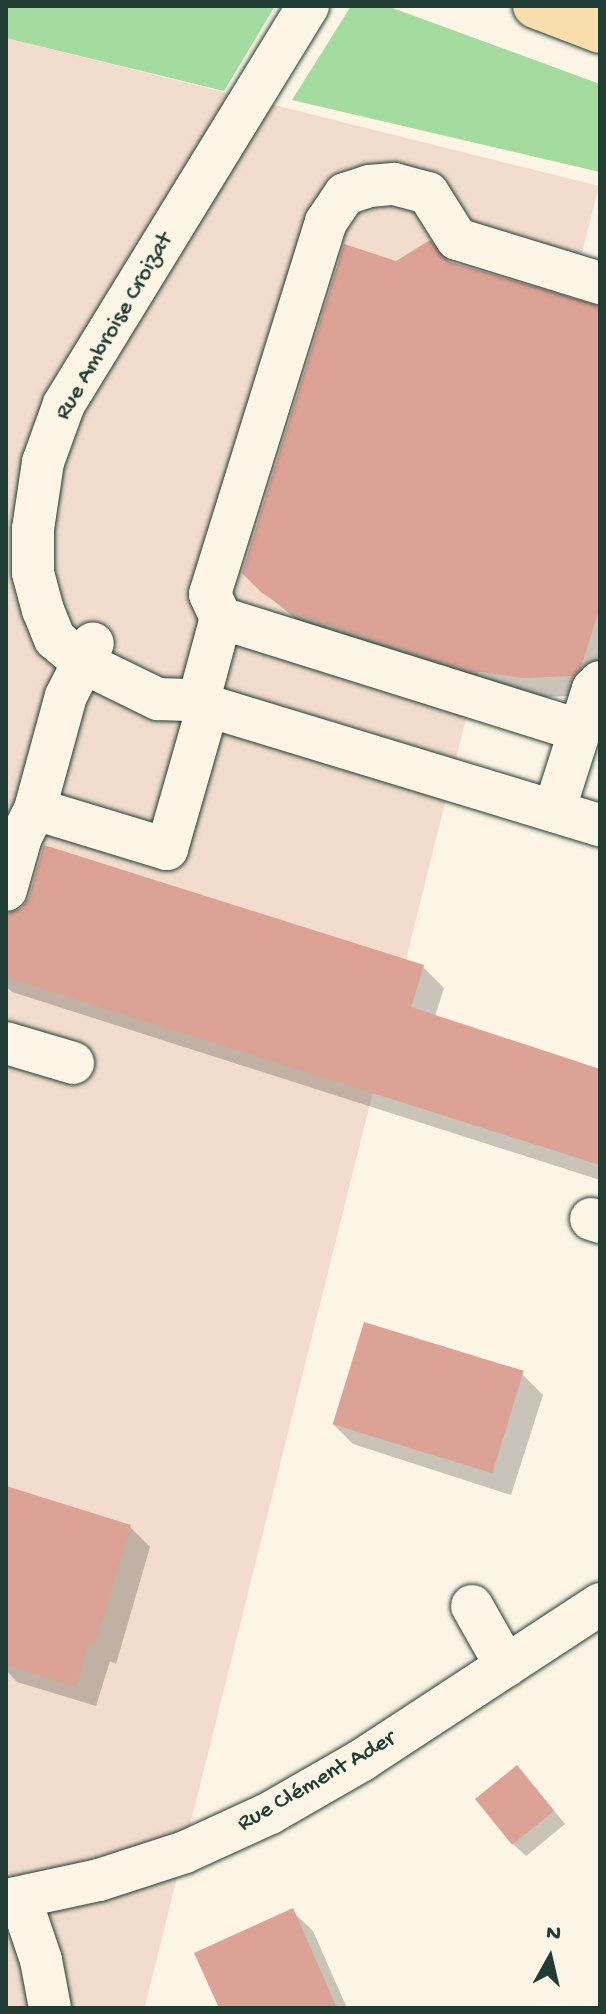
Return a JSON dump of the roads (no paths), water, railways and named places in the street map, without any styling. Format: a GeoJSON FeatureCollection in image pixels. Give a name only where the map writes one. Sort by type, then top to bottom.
{"type":"FeatureCollection","features":[{"type":"Feature","properties":{"kind":"highway"},"geometry":{"type":"LineString","coordinates":[[535,6],[600,31]]}},
{"type":"Feature","properties":{"kind":"street","name":"Rue Ambroise Croizat"},"geometry":{"type":"LineString","coordinates":[[308,6],[64,404],[43,462],[33,529],[33,573],[55,639],[87,653],[158,699],[198,703],[600,825]]}},
{"type":"Feature","properties":{"kind":"street"},"geometry":{"type":"LineString","coordinates":[[35,809],[167,849],[198,703],[221,618],[210,594],[326,222],[345,194],[369,186],[394,184],[428,193],[457,239],[600,283]]}},
{"type":"Feature","properties":{"kind":"street"},"geometry":{"type":"LineString","coordinates":[[221,618],[578,730]]}},
{"type":"Feature","properties":{"kind":"street"},"geometry":{"type":"LineString","coordinates":[[6,890],[21,837],[35,809],[66,696],[87,653]]}},
{"type":"Feature","properties":{"kind":"street"},"geometry":{"type":"LineString","coordinates":[[554,811],[578,730],[593,689],[600,682]]}},
{"type":"Feature","properties":{"kind":"street"},"geometry":{"type":"LineString","coordinates":[[6,1043],[73,1063]]}},
{"type":"Feature","properties":{"kind":"street","name":"Rue Clément Ader"},"geometry":{"type":"LineString","coordinates":[[13,1899],[99,1880],[185,1852],[270,1813],[362,1760],[600,1604]]}},
{"type":"Feature","properties":{"kind":"street"},"geometry":{"type":"LineString","coordinates":[[472,1606],[506,1666]]}},
{"type":"Feature","properties":{"kind":"street"},"geometry":{"type":"LineString","coordinates":[[13,1899],[41,1960],[50,2008]]}}]}
